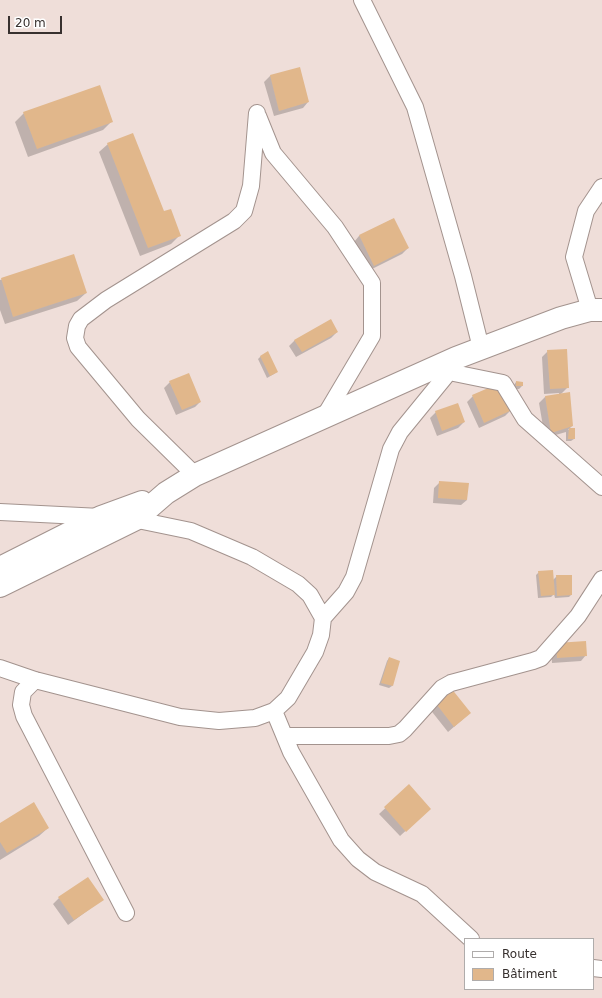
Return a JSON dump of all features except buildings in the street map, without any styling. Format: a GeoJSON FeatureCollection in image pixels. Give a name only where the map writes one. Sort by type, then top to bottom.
{"type":"FeatureCollection","features":[{"type":"Feature","properties":{"kind":"main road"},"geometry":{"type":"LineString","coordinates":[[0,586],[136,519],[166,493],[196,475],[324,418],[452,365],[481,348],[561,318],[596,310]]}},
{"type":"Feature","properties":{"kind":"main road"},"geometry":{"type":"LineString","coordinates":[[0,568],[101,517],[166,493]]}},
{"type":"Feature","properties":{"kind":"street"},"geometry":{"type":"LineString","coordinates":[[362,0],[415,107],[463,276],[481,348]]}},
{"type":"Feature","properties":{"kind":"street"},"geometry":{"type":"LineString","coordinates":[[196,475],[138,419],[78,347],[75,338],[77,326],[81,319],[106,300],[234,221],[244,211],[251,186],[257,113],[272,153],[335,227],[372,282],[372,336],[324,418]]}},
{"type":"Feature","properties":{"kind":"street"},"geometry":{"type":"LineString","coordinates":[[596,310],[574,257],[586,210],[602,187]]}},
{"type":"Feature","properties":{"kind":"street"},"geometry":{"type":"LineString","coordinates":[[0,668],[35,680],[180,717],[226,720],[255,718],[274,711],[288,698],[315,652],[321,635],[323,618],[346,592],[354,577],[391,449],[400,432],[452,365],[503,382],[525,419],[602,487]]}},
{"type":"Feature","properties":{"kind":"street"},"geometry":{"type":"LineString","coordinates":[[0,512],[136,519],[191,531],[252,557],[298,584],[310,595],[323,618]]}},
{"type":"Feature","properties":{"kind":"street"},"geometry":{"type":"LineString","coordinates":[[285,736],[389,736],[399,734],[405,730],[442,688],[451,683],[541,658],[578,616],[602,579]]}},
{"type":"Feature","properties":{"kind":"street"},"geometry":{"type":"LineString","coordinates":[[35,680],[23,692],[21,705],[24,716],[126,913]]}},
{"type":"Feature","properties":{"kind":"street"},"geometry":{"type":"LineString","coordinates":[[274,711],[291,752],[341,840],[358,859],[375,872],[422,894],[470,938]]}}]}
